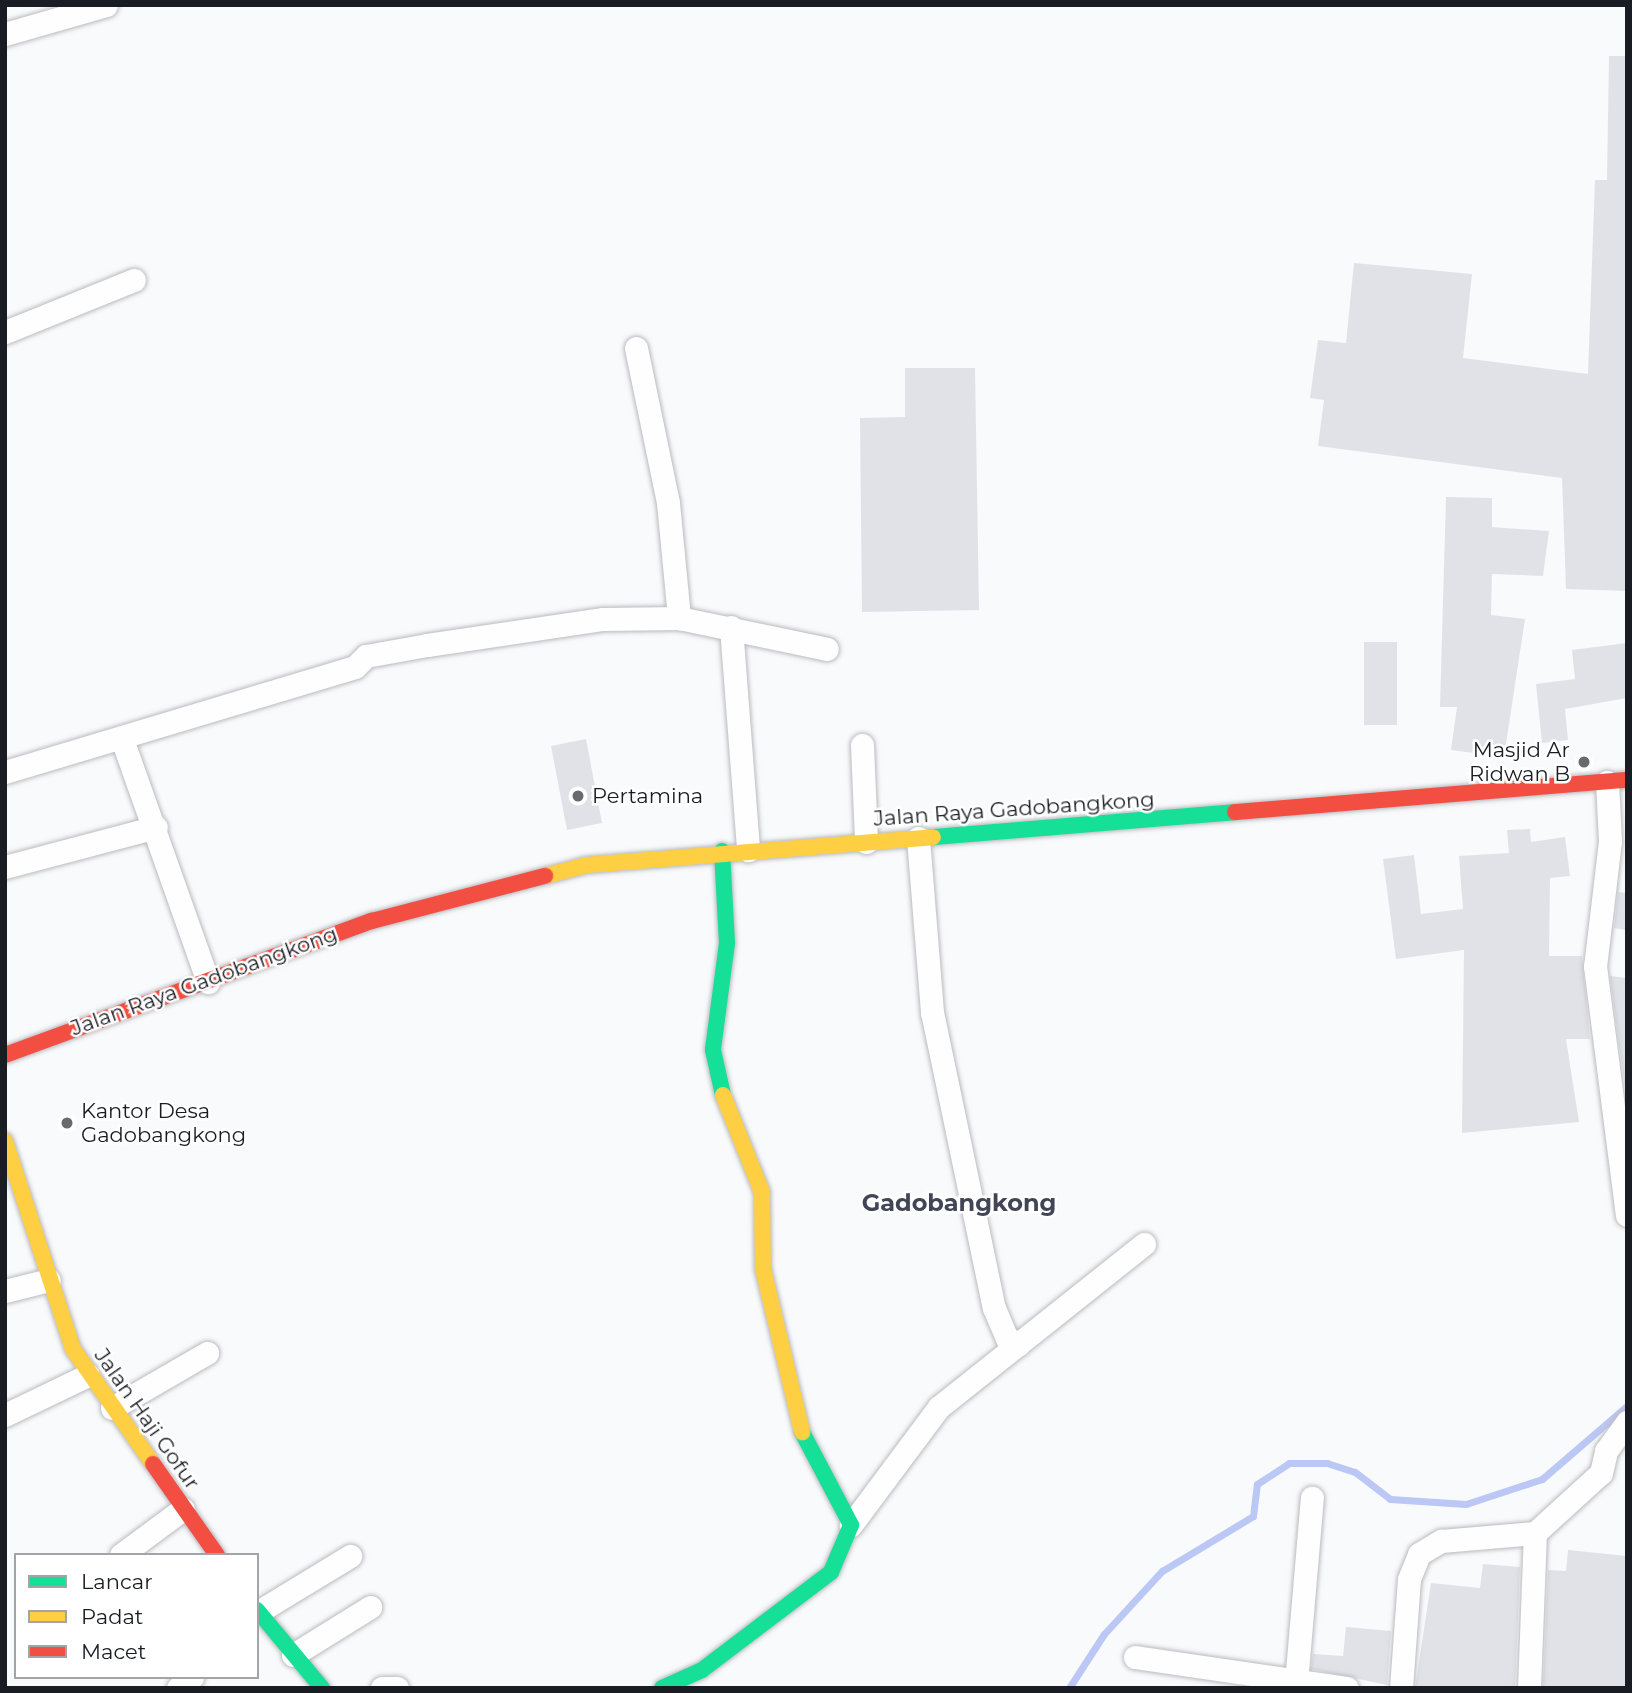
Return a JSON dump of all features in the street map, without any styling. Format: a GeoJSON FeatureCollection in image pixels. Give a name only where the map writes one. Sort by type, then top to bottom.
{"type":"FeatureCollection","features":[{"type":"Feature","properties":{"kind":"main road","name":"Jalan Raya Gadobangkong"},"geometry":{"type":"LineString","coordinates":[[5,1055],[214,993],[372,921],[410,916],[541,873],[722,851],[918,838],[1617,781]]}},
{"type":"Feature","properties":{"kind":"main road"},"geometry":{"type":"LineString","coordinates":[[662,1688],[702,1670],[814,1589],[831,1572],[851,1525],[805,1442],[784,1378],[763,1269],[762,1192],[719,1086],[713,1050],[727,943],[722,851]]}},
{"type":"Feature","properties":{"kind":"main road","name":"Jalan Raya Gadobangkong"},"geometry":{"type":"LineString","coordinates":[[379,940],[410,916]]}},
{"type":"Feature","properties":{"kind":"main road","name":"Jalan Raya Gadobangkong"},"geometry":{"type":"LineString","coordinates":[[5,1075],[147,1024]]}},
{"type":"Feature","properties":{"kind":"main road","name":"Jalan Haji Gofur"},"geometry":{"type":"LineString","coordinates":[[5,1141],[49,1280],[88,1375],[215,1553]]}},
{"type":"Feature","properties":{"kind":"main road"},"geometry":{"type":"LineString","coordinates":[[260,1617],[322,1688]]}},
{"type":"Feature","properties":{"kind":"street"},"geometry":{"type":"LineString","coordinates":[[5,34],[77,10],[106,5]]}},
{"type":"Feature","properties":{"kind":"street"},"geometry":{"type":"LineString","coordinates":[[5,332],[134,280]]}},
{"type":"Feature","properties":{"kind":"street"},"geometry":{"type":"LineString","coordinates":[[636,348],[668,503],[679,618]]}},
{"type":"Feature","properties":{"kind":"street"},"geometry":{"type":"LineString","coordinates":[[5,772],[355,667],[366,656],[603,620],[679,618],[827,649]]}},
{"type":"Feature","properties":{"kind":"street"},"geometry":{"type":"LineString","coordinates":[[731,627],[748,850]]}},
{"type":"Feature","properties":{"kind":"street"},"geometry":{"type":"LineString","coordinates":[[122,739],[214,993]]}},
{"type":"Feature","properties":{"kind":"street"},"geometry":{"type":"LineString","coordinates":[[862,745],[866,842]]}},
{"type":"Feature","properties":{"kind":"street"},"geometry":{"type":"LineString","coordinates":[[1617,781],[1595,966],[1627,1215]]}},
{"type":"Feature","properties":{"kind":"street"},"geometry":{"type":"LineString","coordinates":[[5,867],[156,827]]}},
{"type":"Feature","properties":{"kind":"street"},"geometry":{"type":"LineString","coordinates":[[918,838],[932,1012],[994,1308],[1002,1331],[1018,1344]]}},
{"type":"Feature","properties":{"kind":"street"},"geometry":{"type":"LineString","coordinates":[[851,1525],[915,1431],[1018,1344],[1144,1244]]}},
{"type":"Feature","properties":{"kind":"street"},"geometry":{"type":"LineString","coordinates":[[5,1291],[49,1280]]}},
{"type":"Feature","properties":{"kind":"street"},"geometry":{"type":"LineString","coordinates":[[112,1408],[207,1353]]}},
{"type":"Feature","properties":{"kind":"street"},"geometry":{"type":"LineString","coordinates":[[5,1415],[88,1375]]}},
{"type":"Feature","properties":{"kind":"street"},"geometry":{"type":"LineString","coordinates":[[1401,1688],[1409,1579],[1419,1554],[1441,1541],[1535,1533],[1601,1473],[1606,1451],[1627,1422]]}},
{"type":"Feature","properties":{"kind":"street"},"geometry":{"type":"LineString","coordinates":[[1296,1684],[1312,1498]]}},
{"type":"Feature","properties":{"kind":"street"},"geometry":{"type":"LineString","coordinates":[[124,1553],[183,1508]]}},
{"type":"Feature","properties":{"kind":"street"},"geometry":{"type":"LineString","coordinates":[[1529,1688],[1535,1533]]}},
{"type":"Feature","properties":{"kind":"street"},"geometry":{"type":"LineString","coordinates":[[260,1617],[350,1556]]}},
{"type":"Feature","properties":{"kind":"street"},"geometry":{"type":"LineString","coordinates":[[293,1655],[370,1607]]}},
{"type":"Feature","properties":{"kind":"street"},"geometry":{"type":"LineString","coordinates":[[1135,1657],[1220,1680],[1348,1688]]}},
{"type":"Feature","properties":{"kind":"street"},"geometry":{"type":"LineString","coordinates":[[382,1688],[397,1688]]}},
{"type":"Feature","properties":{"kind":"building"},"geometry":{"type":"Polygon","coordinates":[[[1609,56],[1627,56],[1627,591],[1566,589],[1562,478],[1318,446],[1324,400],[1310,398],[1318,340],[1346,343],[1354,263],[1472,274],[1463,358],[1588,374],[1595,180],[1607,180],[1609,56]]]}},
{"type":"Feature","properties":{"kind":"building"},"geometry":{"type":"Polygon","coordinates":[[[905,368],[975,368],[979,610],[862,612],[860,418],[905,417],[905,368]]]}},
{"type":"Feature","properties":{"kind":"building"},"geometry":{"type":"Polygon","coordinates":[[[1446,497],[1492,498],[1492,527],[1549,531],[1543,576],[1492,574],[1491,615],[1525,619],[1504,757],[1451,750],[1457,707],[1440,707],[1446,497]]]}},
{"type":"Feature","properties":{"kind":"building"},"geometry":{"type":"Polygon","coordinates":[[[1364,642],[1397,642],[1397,725],[1364,725],[1364,642]]]}},
{"type":"Feature","properties":{"kind":"building"},"geometry":{"type":"Polygon","coordinates":[[[1627,643],[1627,698],[1565,709],[1568,740],[1542,743],[1536,684],[1575,679],[1572,650],[1627,643]]]}},
{"type":"Feature","properties":{"kind":"building"},"geometry":{"type":"Polygon","coordinates":[[[586,739],[602,823],[567,830],[551,746],[586,739]]]}},
{"type":"Feature","properties":{"kind":"building"},"geometry":{"type":"Polygon","coordinates":[[[1530,829],[1531,842],[1565,837],[1570,876],[1550,878],[1549,956],[1582,956],[1590,1039],[1566,1039],[1579,1122],[1462,1133],[1464,950],[1396,959],[1383,859],[1414,855],[1421,914],[1463,909],[1459,856],[1509,853],[1507,830],[1530,829]]]}},
{"type":"Feature","properties":{"kind":"building"},"geometry":{"type":"Polygon","coordinates":[[[1618,892],[1627,893],[1625,930],[1614,928],[1618,892]]]}},
{"type":"Feature","properties":{"kind":"building"},"geometry":{"type":"Polygon","coordinates":[[[1610,976],[1627,978],[1627,1088],[1625,1088],[1610,976]]]}},
{"type":"Feature","properties":{"kind":"building"},"geometry":{"type":"Polygon","coordinates":[[[1568,1550],[1627,1556],[1627,1688],[1543,1688],[1548,1570],[1566,1571],[1568,1550]]]}},
{"type":"Feature","properties":{"kind":"building"},"geometry":{"type":"Polygon","coordinates":[[[1483,1564],[1520,1567],[1515,1688],[1415,1688],[1431,1583],[1480,1588],[1483,1564]]]}},
{"type":"Feature","properties":{"kind":"building"},"geometry":{"type":"Polygon","coordinates":[[[1346,1627],[1391,1631],[1387,1685],[1311,1669],[1313,1654],[1343,1656],[1346,1627]]]}},
{"type":"Feature","properties":{"kind":"waterway"},"geometry":{"type":"LineString","coordinates":[[1069,1688],[1104,1634],[1162,1571],[1253,1516],[1257,1484],[1289,1463],[1327,1463],[1355,1472],[1390,1499],[1466,1504],[1542,1479],[1627,1406]]}},
{"type":"Feature","properties":{"kind":"traffic: fast"},"geometry":{"type":"LineString","coordinates":[[933,837],[1235,812]]}},
{"type":"Feature","properties":{"kind":"traffic: fast"},"geometry":{"type":"LineString","coordinates":[[722,851],[727,943],[713,1050],[723,1095]]}},
{"type":"Feature","properties":{"kind":"traffic: fast"},"geometry":{"type":"LineString","coordinates":[[662,1688],[702,1670],[831,1572],[851,1525],[802,1432]]}},
{"type":"Feature","properties":{"kind":"traffic: fast"},"geometry":{"type":"LineString","coordinates":[[259,1612],[322,1688]]}},
{"type":"Feature","properties":{"kind":"traffic: slow"},"geometry":{"type":"LineString","coordinates":[[545,876],[587,865],[933,837]]}},
{"type":"Feature","properties":{"kind":"traffic: slow"},"geometry":{"type":"LineString","coordinates":[[723,1095],[762,1192],[763,1269],[802,1432]]}},
{"type":"Feature","properties":{"kind":"traffic: slow"},"geometry":{"type":"LineString","coordinates":[[5,1141],[73,1349],[153,1464]]}},
{"type":"Feature","properties":{"kind":"traffic: jam"},"geometry":{"type":"LineString","coordinates":[[1235,812],[1627,780]]}},
{"type":"Feature","properties":{"kind":"traffic: jam"},"geometry":{"type":"LineString","coordinates":[[5,1055],[372,921],[545,876]]}},
{"type":"Feature","properties":{"kind":"traffic: jam"},"geometry":{"type":"LineString","coordinates":[[153,1464],[216,1553]]}},
{"type":"Feature","properties":{"kind":"place","name":"Masjid Ar Ridwan B"},"geometry":{"type":"Point","coordinates":[1584,762]}},
{"type":"Feature","properties":{"kind":"place","name":"Pertamina"},"geometry":{"type":"Point","coordinates":[578,796]}},
{"type":"Feature","properties":{"kind":"place","name":"Kantor Desa Gadobangkong"},"geometry":{"type":"Point","coordinates":[67,1123]}},
{"type":"Feature","properties":{"kind":"district","name":"Gadobangkong"},"geometry":{"type":"Point","coordinates":[959,1203]}}]}
